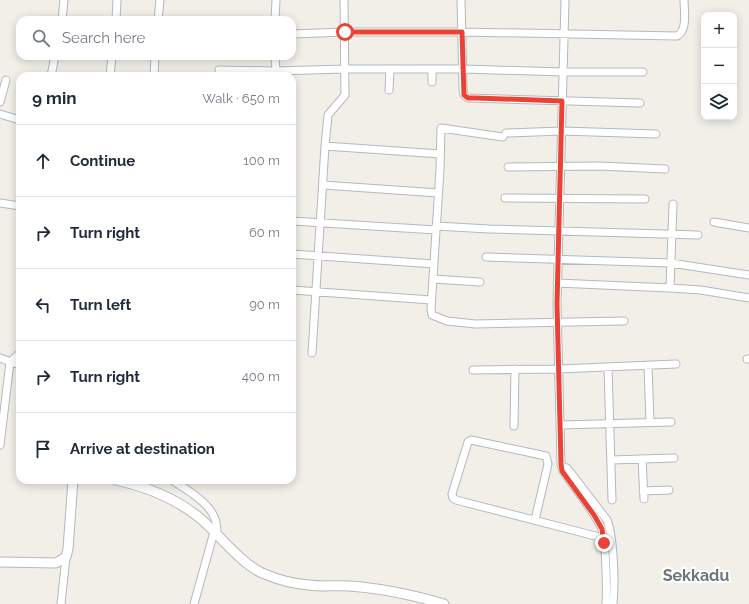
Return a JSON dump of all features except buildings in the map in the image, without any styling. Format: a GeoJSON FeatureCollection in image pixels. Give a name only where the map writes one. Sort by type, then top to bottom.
{"type":"FeatureCollection","features":[{"type":"Feature","properties":{"kind":"street"},"geometry":{"type":"LineString","coordinates":[[62,16],[64,0]]}},
{"type":"Feature","properties":{"kind":"street"},"geometry":{"type":"LineString","coordinates":[[116,16],[117,0]]}},
{"type":"Feature","properties":{"kind":"street"},"geometry":{"type":"LineString","coordinates":[[158,16],[160,0]]}},
{"type":"Feature","properties":{"kind":"street"},"geometry":{"type":"LineString","coordinates":[[275,16],[276,0]]}},
{"type":"Feature","properties":{"kind":"street"},"geometry":{"type":"LineString","coordinates":[[312,353],[328,115],[345,94],[344,0]]}},
{"type":"Feature","properties":{"kind":"street"},"geometry":{"type":"LineString","coordinates":[[461,0],[463,89],[464,95],[468,98],[640,103]]}},
{"type":"Feature","properties":{"kind":"street"},"geometry":{"type":"LineString","coordinates":[[565,0],[557,283],[561,465],[562,471],[594,515],[602,529],[606,604]]}},
{"type":"Feature","properties":{"kind":"street"},"geometry":{"type":"LineString","coordinates":[[296,34],[345,32],[462,32],[677,36],[681,34],[684,29],[684,0]]}},
{"type":"Feature","properties":{"kind":"street"},"geometry":{"type":"LineString","coordinates":[[52,72],[54,60]]}},
{"type":"Feature","properties":{"kind":"street"},"geometry":{"type":"LineString","coordinates":[[110,72],[112,60]]}},
{"type":"Feature","properties":{"kind":"street"},"geometry":{"type":"LineString","coordinates":[[154,72],[155,60]]}},
{"type":"Feature","properties":{"kind":"street"},"geometry":{"type":"LineString","coordinates":[[275,60],[276,71]]}},
{"type":"Feature","properties":{"kind":"street"},"geometry":{"type":"LineString","coordinates":[[219,70],[276,71],[345,69],[463,69],[563,72],[643,72]]}},
{"type":"Feature","properties":{"kind":"street"},"geometry":{"type":"LineString","coordinates":[[389,90],[390,69]]}},
{"type":"Feature","properties":{"kind":"street"},"geometry":{"type":"LineString","coordinates":[[432,69],[432,82]]}},
{"type":"Feature","properties":{"kind":"street"},"geometry":{"type":"LineString","coordinates":[[0,102],[6,80]]}},
{"type":"Feature","properties":{"kind":"street"},"geometry":{"type":"LineString","coordinates":[[0,114],[16,119]]}},
{"type":"Feature","properties":{"kind":"street"},"geometry":{"type":"LineString","coordinates":[[624,321],[475,324],[447,321],[432,315],[431,300],[441,128],[505,135],[562,131],[656,134]]}},
{"type":"Feature","properties":{"kind":"street"},"geometry":{"type":"LineString","coordinates":[[325,146],[440,154]]}},
{"type":"Feature","properties":{"kind":"street"},"geometry":{"type":"LineString","coordinates":[[508,167],[599,166],[665,169]]}},
{"type":"Feature","properties":{"kind":"street"},"geometry":{"type":"LineString","coordinates":[[323,185],[438,193]]}},
{"type":"Feature","properties":{"kind":"street"},"geometry":{"type":"LineString","coordinates":[[505,198],[645,199]]}},
{"type":"Feature","properties":{"kind":"street"},"geometry":{"type":"LineString","coordinates":[[0,203],[16,205]]}},
{"type":"Feature","properties":{"kind":"street"},"geometry":{"type":"LineString","coordinates":[[670,288],[673,204]]}},
{"type":"Feature","properties":{"kind":"street"},"geometry":{"type":"LineString","coordinates":[[296,221],[436,228],[698,235]]}},
{"type":"Feature","properties":{"kind":"street"},"geometry":{"type":"LineString","coordinates":[[714,222],[746,227]]}},
{"type":"Feature","properties":{"kind":"street"},"geometry":{"type":"LineString","coordinates":[[296,254],[434,264]]}},
{"type":"Feature","properties":{"kind":"street"},"geometry":{"type":"LineString","coordinates":[[486,257],[671,263],[749,275]]}},
{"type":"Feature","properties":{"kind":"street"},"geometry":{"type":"LineString","coordinates":[[433,279],[480,282]]}},
{"type":"Feature","properties":{"kind":"street"},"geometry":{"type":"LineString","coordinates":[[557,283],[701,290],[749,298]]}},
{"type":"Feature","properties":{"kind":"street"},"geometry":{"type":"LineString","coordinates":[[296,290],[431,300]]}},
{"type":"Feature","properties":{"kind":"street"},"geometry":{"type":"LineString","coordinates":[[0,445],[10,362],[16,357]]}},
{"type":"Feature","properties":{"kind":"street"},"geometry":{"type":"LineString","coordinates":[[0,358],[16,364]]}},
{"type":"Feature","properties":{"kind":"street"},"geometry":{"type":"LineString","coordinates":[[473,370],[559,369],[676,364]]}},
{"type":"Feature","properties":{"kind":"street"},"geometry":{"type":"LineString","coordinates":[[648,365],[650,422]]}},
{"type":"Feature","properties":{"kind":"street"},"geometry":{"type":"LineString","coordinates":[[608,367],[612,500]]}},
{"type":"Feature","properties":{"kind":"street"},"geometry":{"type":"LineString","coordinates":[[514,426],[515,369]]}},
{"type":"Feature","properties":{"kind":"street"},"geometry":{"type":"LineString","coordinates":[[560,425],[671,422]]}},
{"type":"Feature","properties":{"kind":"street"},"geometry":{"type":"LineString","coordinates":[[535,520],[548,464],[546,456],[471,440],[466,445],[452,494],[453,498],[456,500],[603,538]]}},
{"type":"Feature","properties":{"kind":"street"},"geometry":{"type":"LineString","coordinates":[[611,460],[674,458]]}},
{"type":"Feature","properties":{"kind":"street"},"geometry":{"type":"LineString","coordinates":[[642,459],[644,499]]}},
{"type":"Feature","properties":{"kind":"street"},"geometry":{"type":"LineString","coordinates":[[548,464],[561,465],[567,468],[607,520],[610,528],[613,573],[613,604]]}},
{"type":"Feature","properties":{"kind":"street"},"geometry":{"type":"LineString","coordinates":[[61,604],[68,549],[73,484]]}},
{"type":"Feature","properties":{"kind":"street"},"geometry":{"type":"LineString","coordinates":[[135,484],[144,486],[187,508],[246,562],[261,572],[280,579],[309,585],[348,586],[376,589],[421,597],[444,604]]}},
{"type":"Feature","properties":{"kind":"street"},"geometry":{"type":"LineString","coordinates":[[178,484],[191,492],[212,512],[216,523],[215,534],[194,604]]}},
{"type":"Feature","properties":{"kind":"street"},"geometry":{"type":"LineString","coordinates":[[643,491],[669,490]]}},
{"type":"Feature","properties":{"kind":"street"},"geometry":{"type":"LineString","coordinates":[[0,562],[56,563],[66,557]]}},
{"type":"Feature","properties":{"kind":"district","name":"Sekkadu"},"geometry":{"type":"Point","coordinates":[696,575]}},
{"type":"Feature","properties":{"kind":"route"},"geometry":{"type":"LineString","coordinates":[[345,32],[462,32],[463,89],[464,95],[468,98],[562,101],[557,304],[561,464],[562,471],[594,515],[602,529],[604,543]]}}]}
